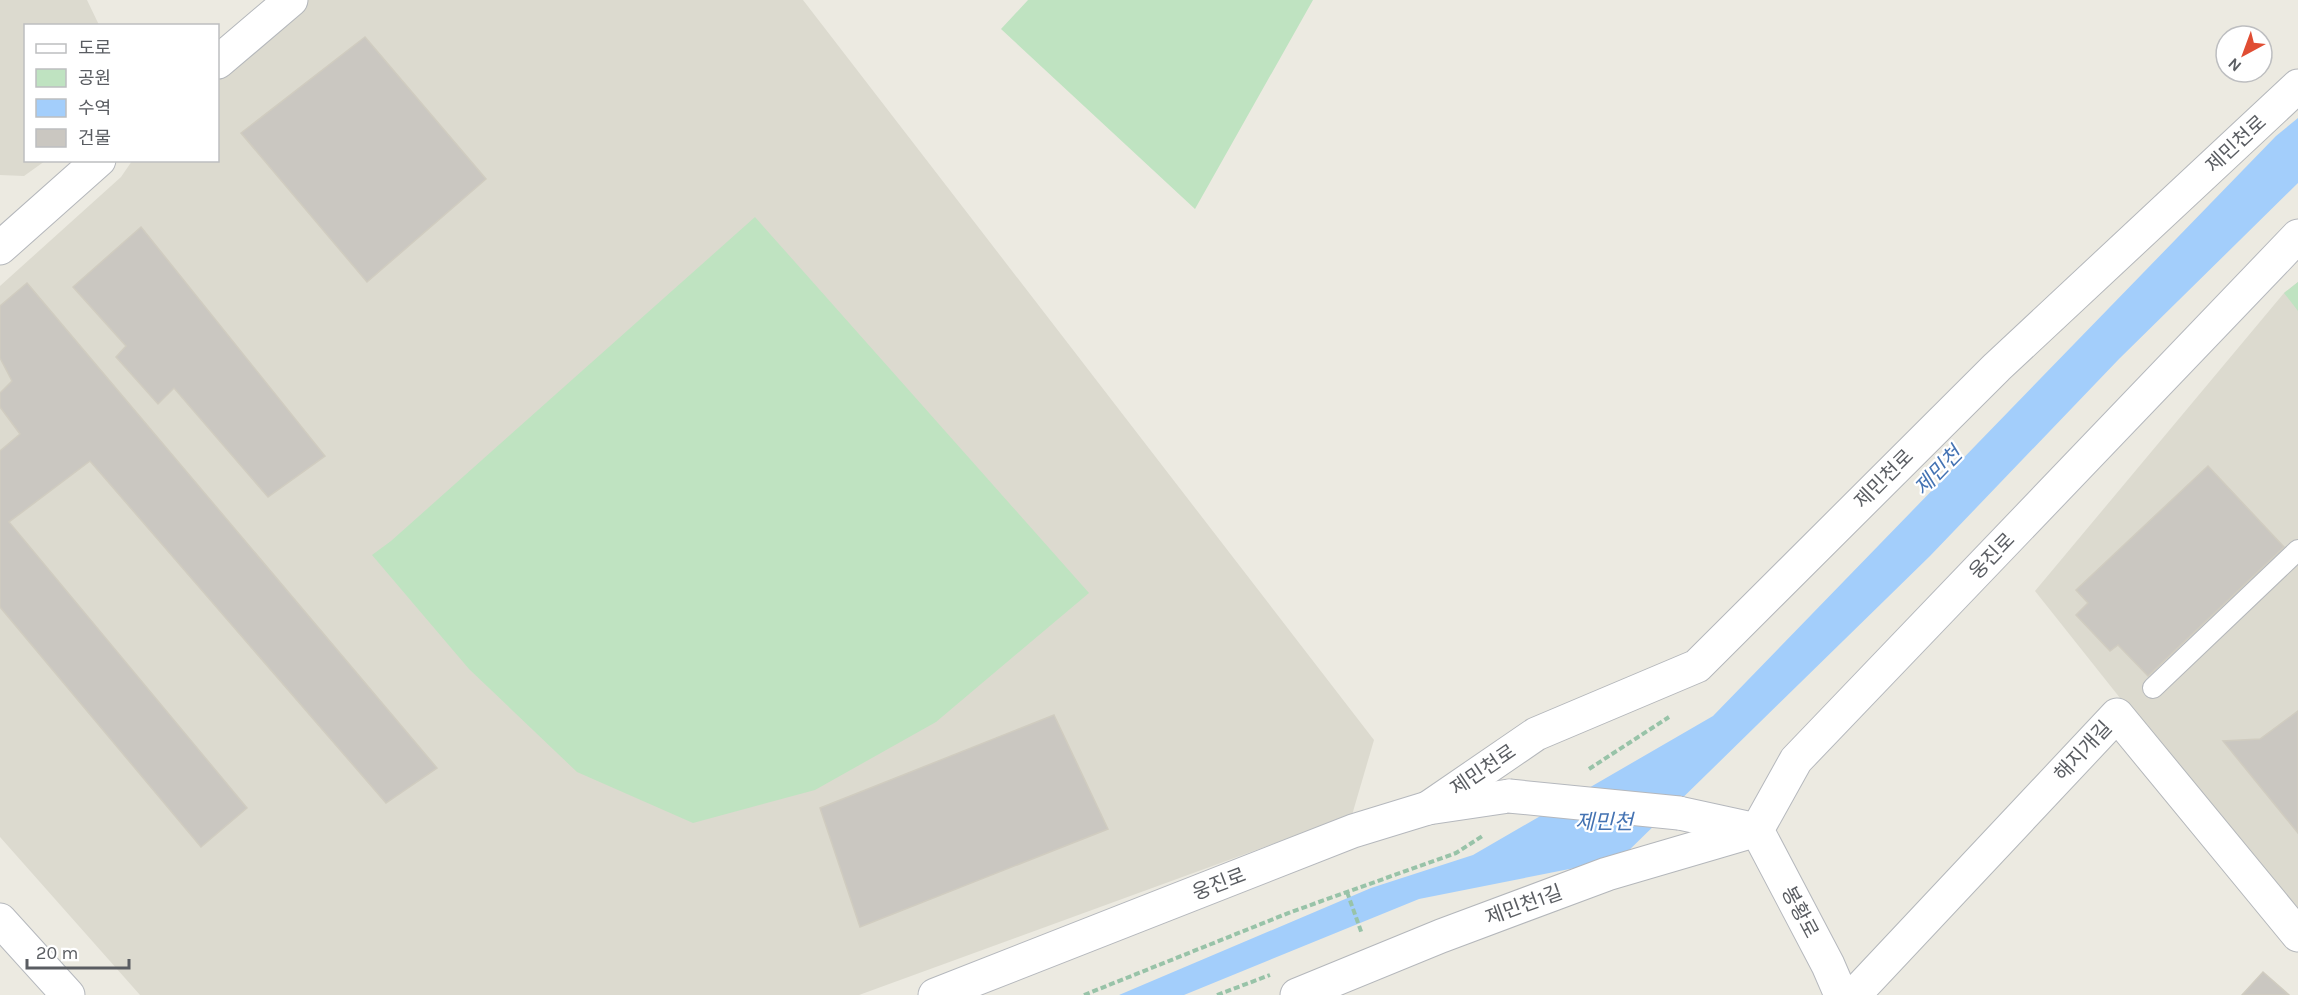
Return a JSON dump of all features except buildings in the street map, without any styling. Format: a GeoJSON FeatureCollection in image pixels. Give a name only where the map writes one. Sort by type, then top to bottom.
{"type":"FeatureCollection","features":[{"type":"Feature","properties":{"kind":"street"},"geometry":{"type":"LineString","coordinates":[[219,61],[291,0]]}},
{"type":"Feature","properties":{"kind":"street","name":"제민천로"},"geometry":{"type":"LineString","coordinates":[[1428,808],[1536,734],[1697,666],[1997,367],[2298,86]]}},
{"type":"Feature","properties":{"kind":"street"},"geometry":{"type":"LineString","coordinates":[[0,248],[97,162]]}},
{"type":"Feature","properties":{"kind":"street","name":"웅진로"},"geometry":{"type":"LineString","coordinates":[[935,995],[1342,835],[1428,808],[1509,796],[1679,813],[1757,830],[1796,760],[2298,236]]}},
{"type":"Feature","properties":{"kind":"street","name":"해지개길"},"geometry":{"type":"LineString","coordinates":[[1854,995],[2117,715],[2298,934]]}},
{"type":"Feature","properties":{"kind":"street","name":"제민천1길"},"geometry":{"type":"LineString","coordinates":[[1297,995],[1441,936],[1607,874],[1757,830]]}},
{"type":"Feature","properties":{"kind":"street","name":"봉황로"},"geometry":{"type":"LineString","coordinates":[[1757,830],[1828,965],[1841,995]]}},
{"type":"Feature","properties":{"kind":"street"},"geometry":{"type":"LineString","coordinates":[[0,920],[68,995]]}},
{"type":"Feature","properties":{"kind":"lane"},"geometry":{"type":"LineString","coordinates":[[2154,688],[2298,550]]}},
{"type":"Feature","properties":{"kind":"path"},"geometry":{"type":"LineString","coordinates":[[1347,892],[1363,938]]}},
{"type":"Feature","properties":{"kind":"shaded area"},"geometry":{"type":"Polygon","coordinates":[[[0,0],[87,0],[99,24],[24,24],[24,162],[44,162],[24,176],[0,175],[0,0]]]}},
{"type":"Feature","properties":{"kind":"shaded area"},"geometry":{"type":"Polygon","coordinates":[[[305,0],[803,0],[1374,740],[1352,815],[859,995],[140,995],[0,837],[0,286],[121,177],[131,162],[219,162],[219,70],[305,0]]]}},
{"type":"Feature","properties":{"kind":"shaded area"},"geometry":{"type":"Polygon","coordinates":[[[2298,282],[2298,922],[2035,591],[2284,293],[2298,282]]]}},
{"type":"Feature","properties":{"kind":"green space"},"geometry":{"type":"Polygon","coordinates":[[[1028,0],[1313,0],[1195,209],[1001,29],[1028,0]]]}},
{"type":"Feature","properties":{"kind":"green space"},"geometry":{"type":"Polygon","coordinates":[[[755,217],[1089,593],[936,722],[815,790],[693,823],[577,772],[469,669],[372,555],[391,541],[755,217]]]}},
{"type":"Feature","properties":{"kind":"green space"},"geometry":{"type":"Polygon","coordinates":[[[2298,282],[2298,311],[2284,293],[2298,282]]]}},
{"type":"Feature","properties":{"kind":"water","name":"제민천"},"geometry":{"type":"Polygon","coordinates":[[[2298,118],[2298,183],[2119,359],[1930,556],[1620,859],[1419,899],[1184,995],[1119,995],[1371,888],[1473,855],[1713,716],[2276,136],[2298,118]]]}}]}
